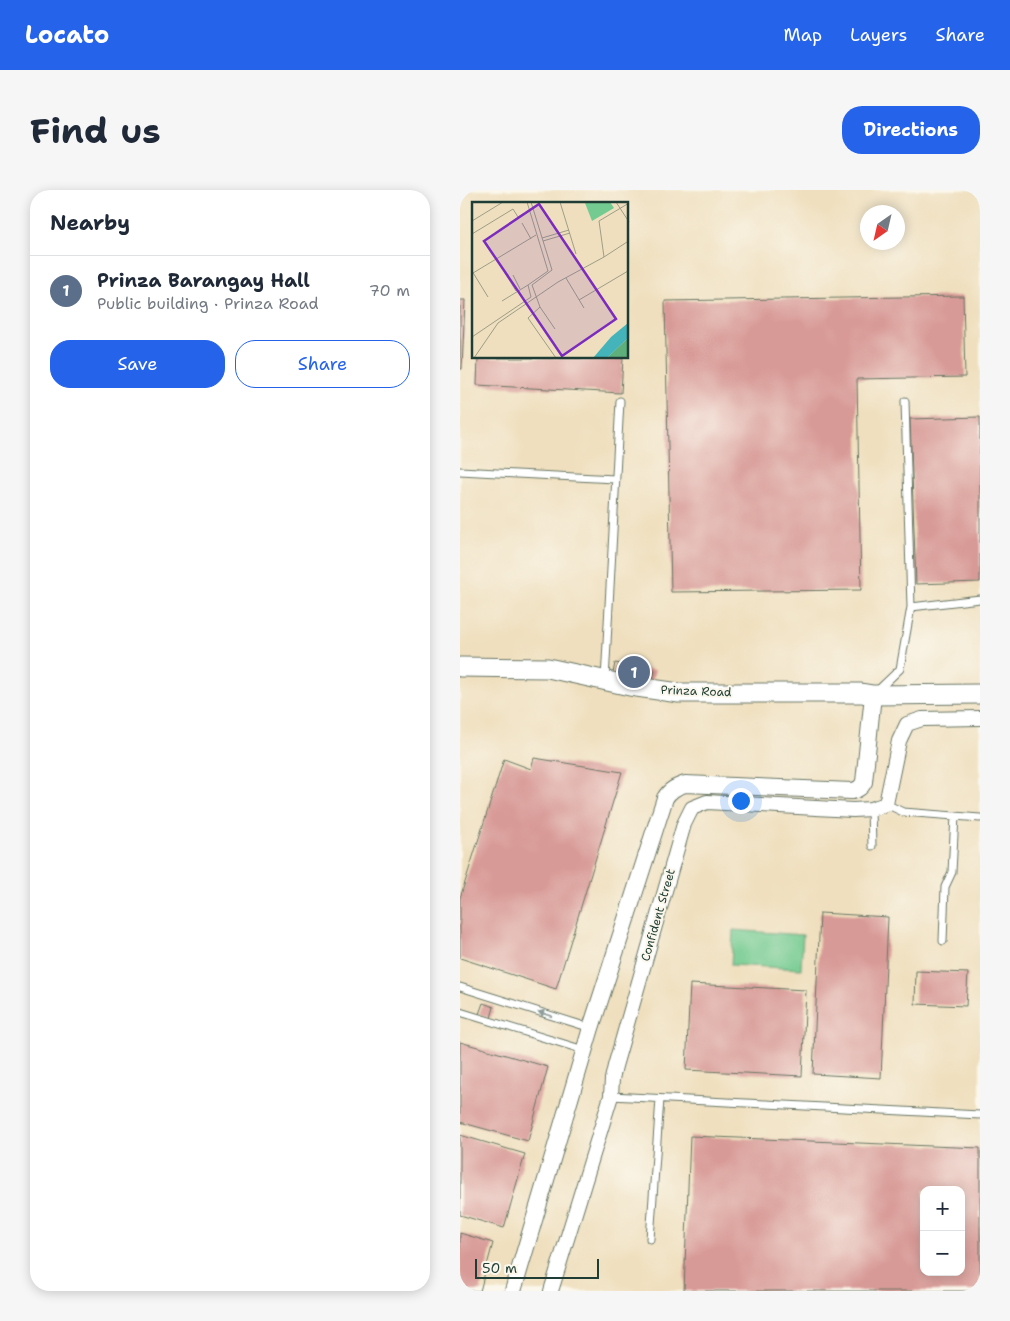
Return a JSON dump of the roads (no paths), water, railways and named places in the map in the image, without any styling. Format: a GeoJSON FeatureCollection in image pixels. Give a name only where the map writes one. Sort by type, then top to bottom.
{"type":"FeatureCollection","features":[{"type":"Feature","properties":{"kind":"main road","name":"Prinza Road"},"geometry":{"type":"LineString","coordinates":[[460,666],[548,668],[630,686],[678,692],[862,693],[873,695],[980,694]]}},
{"type":"Feature","properties":{"kind":"street"},"geometry":{"type":"LineString","coordinates":[[513,1291],[591,1028],[665,798],[677,786],[685,784],[857,790],[864,782],[873,695]]}},
{"type":"Feature","properties":{"kind":"street"},"geometry":{"type":"LineString","coordinates":[[886,804],[899,741],[907,724],[922,719],[980,718]]}},
{"type":"Feature","properties":{"kind":"street","name":"Confident Street"},"geometry":{"type":"LineString","coordinates":[[551,1291],[611,1096],[615,1066],[684,824],[692,808],[707,802],[853,810],[871,809],[886,804]]}},
{"type":"Feature","properties":{"kind":"lane"},"geometry":{"type":"LineString","coordinates":[[605,680],[620,401]]}},
{"type":"Feature","properties":{"kind":"lane"},"geometry":{"type":"LineString","coordinates":[[873,695],[900,668],[911,607],[906,401]]}},
{"type":"Feature","properties":{"kind":"lane"},"geometry":{"type":"LineString","coordinates":[[460,471],[615,479]]}},
{"type":"Feature","properties":{"kind":"lane"},"geometry":{"type":"LineString","coordinates":[[911,607],[980,599]]}},
{"type":"Feature","properties":{"kind":"lane"},"geometry":{"type":"LineString","coordinates":[[886,804],[902,812],[980,818]]}},
{"type":"Feature","properties":{"kind":"lane"},"geometry":{"type":"LineString","coordinates":[[871,809],[872,846]]}},
{"type":"Feature","properties":{"kind":"lane"},"geometry":{"type":"LineString","coordinates":[[943,941],[945,887],[952,872],[955,816]]}},
{"type":"Feature","properties":{"kind":"lane"},"geometry":{"type":"LineString","coordinates":[[460,987],[591,1028]]}},
{"type":"Feature","properties":{"kind":"lane"},"geometry":{"type":"LineString","coordinates":[[460,1012],[585,1050]]}},
{"type":"Feature","properties":{"kind":"lane"},"geometry":{"type":"LineString","coordinates":[[611,1096],[980,1115]]}},
{"type":"Feature","properties":{"kind":"lane"},"geometry":{"type":"LineString","coordinates":[[650,1239],[660,1099]]}},
{"type":"Feature","properties":{"kind":"place","name":"Prinza Barangay Hall"},"geometry":{"type":"Point","coordinates":[634,672]}}]}
